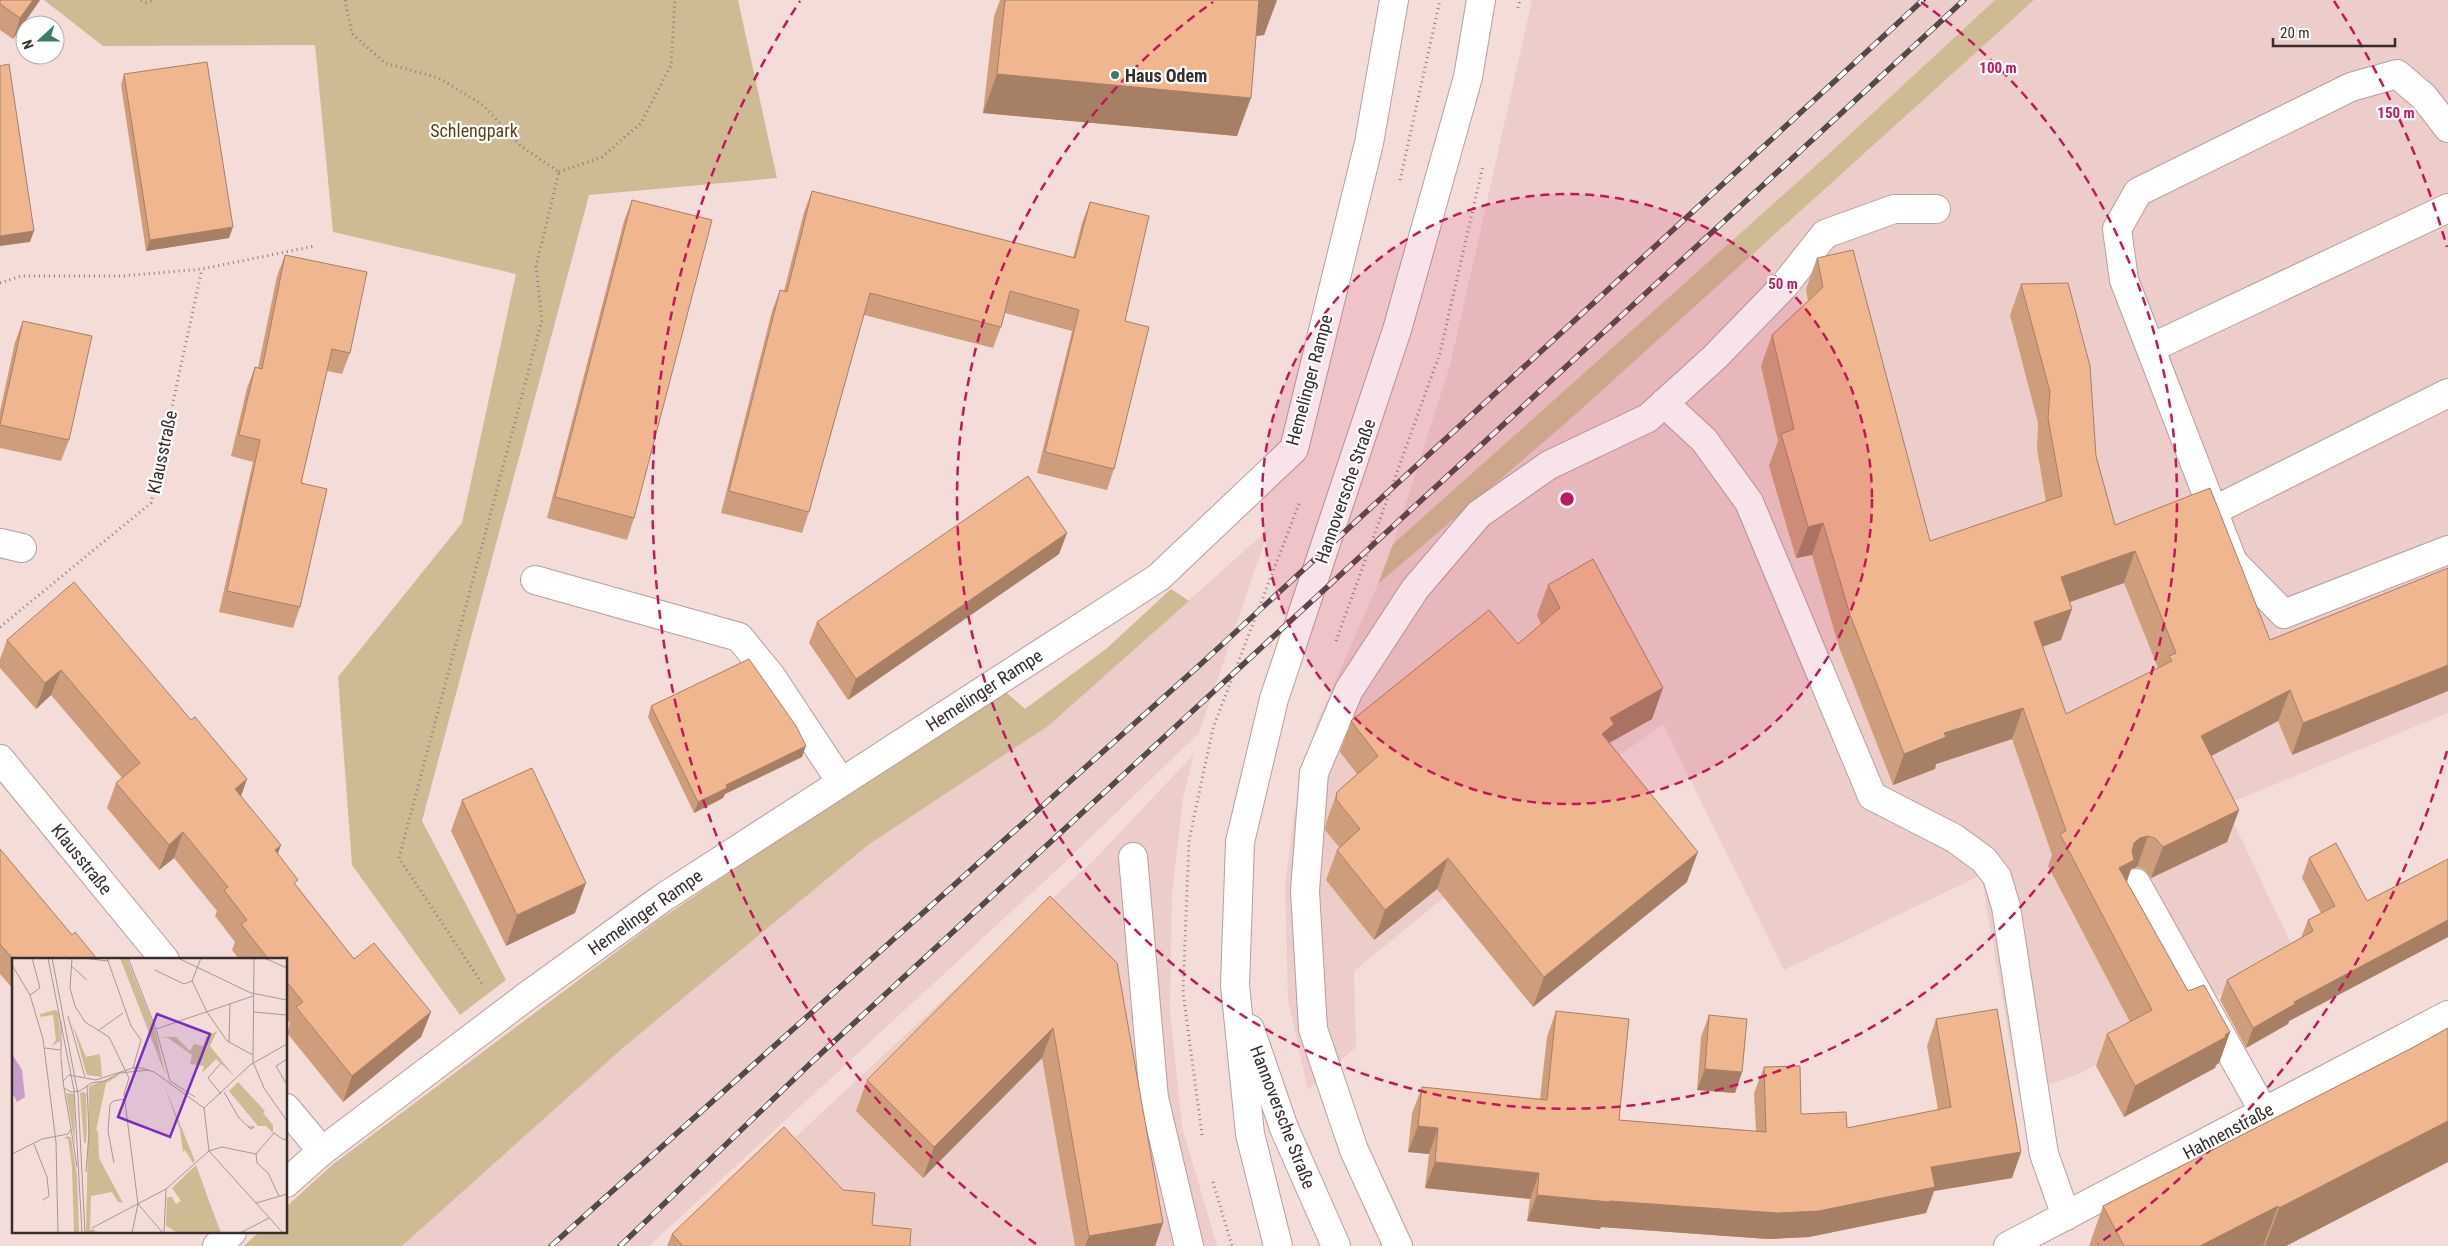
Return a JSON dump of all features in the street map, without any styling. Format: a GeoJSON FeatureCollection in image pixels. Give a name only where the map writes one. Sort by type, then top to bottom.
{"type":"FeatureCollection","features":[{"type":"Feature","properties":{"kind":"street","name":"Hemelinger Rampe"},"geometry":{"type":"LineString","coordinates":[[288,1181],[322,1151],[502,1015],[664,897],[1159,577],[1294,450],[1368,143],[1394,0]]}},
{"type":"Feature","properties":{"kind":"street","name":"Hannoversche Straße"},"geometry":{"type":"LineString","coordinates":[[1278,1246],[1250,1134],[1235,985],[1240,842],[1274,700],[1397,330],[1468,77],[1481,0]]}},
{"type":"Feature","properties":{"kind":"street"},"geometry":{"type":"LineString","coordinates":[[2448,128],[2424,97],[2397,74],[2352,86],[2138,192],[2118,229],[2124,280],[2233,562],[2284,614],[2448,550]]}},
{"type":"Feature","properties":{"kind":"street"},"geometry":{"type":"LineString","coordinates":[[2150,348],[2448,208]]}},
{"type":"Feature","properties":{"kind":"street"},"geometry":{"type":"LineString","coordinates":[[1398,1246],[1354,1150],[1313,1029],[1305,891],[1314,774],[1350,690],[1415,589],[1479,514],[1549,464],[1648,418],[1715,357],[1783,287],[1825,234],[1894,209],[1936,209]]}},
{"type":"Feature","properties":{"kind":"street"},"geometry":{"type":"LineString","coordinates":[[2213,510],[2448,393]]}},
{"type":"Feature","properties":{"kind":"street"},"geometry":{"type":"LineString","coordinates":[[1664,403],[1704,440],[1749,502],[1872,796],[1954,838],[1984,860],[1997,877],[2006,907],[2044,1154],[2066,1216]]}},
{"type":"Feature","properties":{"kind":"street"},"geometry":{"type":"LineString","coordinates":[[535,580],[739,638],[772,676],[841,782]]}},
{"type":"Feature","properties":{"kind":"street","name":"Klausstraße"},"geometry":{"type":"LineString","coordinates":[[0,759],[163,958]]}},
{"type":"Feature","properties":{"kind":"street"},"geometry":{"type":"LineString","coordinates":[[1133,857],[1154,1098],[1188,1246]]}},
{"type":"Feature","properties":{"kind":"street"},"geometry":{"type":"LineString","coordinates":[[2136,883],[2264,1112]]}},
{"type":"Feature","properties":{"kind":"street","name":"Hannoversche Straße"},"geometry":{"type":"LineString","coordinates":[[1235,985],[1284,1128],[1336,1246]]}},
{"type":"Feature","properties":{"kind":"street","name":"Hahnenstraße"},"geometry":{"type":"LineString","coordinates":[[2019,1243],[2066,1216],[2448,1015]]}},
{"type":"Feature","properties":{"kind":"street"},"geometry":{"type":"LineString","coordinates":[[288,1110],[322,1151]]}},
{"type":"Feature","properties":{"kind":"street"},"geometry":{"type":"LineString","coordinates":[[216,1246],[230,1234]]}},
{"type":"Feature","properties":{"kind":"path"},"geometry":{"type":"LineString","coordinates":[[141,0],[146,2],[154,0]]}},
{"type":"Feature","properties":{"kind":"path"},"geometry":{"type":"LineString","coordinates":[[345,0],[352,34],[386,63],[440,78],[482,105],[521,146],[559,172]]}},
{"type":"Feature","properties":{"kind":"path"},"geometry":{"type":"LineString","coordinates":[[559,172],[602,157],[641,123],[671,65],[675,0]]}},
{"type":"Feature","properties":{"kind":"path"},"geometry":{"type":"LineString","coordinates":[[502,1015],[399,858],[542,320],[536,266],[559,172]]}},
{"type":"Feature","properties":{"kind":"path"},"geometry":{"type":"LineString","coordinates":[[0,283],[20,276],[122,276],[202,269],[316,246]]}},
{"type":"Feature","properties":{"kind":"path","name":"Klausstraße"},"geometry":{"type":"LineString","coordinates":[[0,627],[151,503],[202,269]]}},
{"type":"Feature","properties":{"kind":"path"},"geometry":{"type":"LineString","coordinates":[[1213,728],[1300,500]]}},
{"type":"Feature","properties":{"kind":"shaded area"},"geometry":{"type":"Polygon","coordinates":[[[1532,0],[1995,0],[1821,161],[1393,544],[1451,362],[1532,0]]]}},
{"type":"Feature","properties":{"kind":"shaded area"},"geometry":{"type":"Polygon","coordinates":[[[2034,0],[2448,0],[2448,713],[2225,805],[2295,952],[2081,1073],[2019,1095],[1981,875],[1784,970],[1663,724],[1610,762],[1354,971],[1356,1047],[1308,1090],[1288,1000],[1285,887],[1294,814],[1316,725],[1378,584],[1567,422],[2034,0]]]}},
{"type":"Feature","properties":{"kind":"shaded area"},"geometry":{"type":"Polygon","coordinates":[[[1269,529],[1199,733],[1063,864],[649,1246],[402,1246],[624,1047],[868,845],[1048,726],[1269,529]]]}},
{"type":"Feature","properties":{"kind":"shaded area"},"geometry":{"type":"Polygon","coordinates":[[[1194,754],[1183,798],[1172,893],[1170,1010],[1182,1127],[1217,1246],[678,1246],[1096,858],[1194,754]]]}},
{"type":"Feature","properties":{"kind":"green space","name":"Schlengpark"},"geometry":{"type":"Polygon","coordinates":[[[44,0],[738,0],[777,178],[589,195],[422,821],[506,980],[460,1015],[352,865],[338,677],[462,523],[516,274],[333,232],[315,45],[103,46],[44,0]]]}},
{"type":"Feature","properties":{"kind":"green space"},"geometry":{"type":"Polygon","coordinates":[[[1995,0],[2034,0],[1567,422],[1378,584],[1393,544],[1821,161],[1995,0]]]}},
{"type":"Feature","properties":{"kind":"green space"},"geometry":{"type":"Polygon","coordinates":[[[1171,589],[1189,601],[1048,726],[868,845],[624,1047],[402,1246],[244,1246],[257,1234],[288,1234],[288,1205],[332,1165],[656,922],[920,744],[1007,693],[1025,709],[1106,649],[1171,589]]]}},
{"type":"Feature","properties":{"kind":"building"},"geometry":{"type":"Polygon","coordinates":[[[0,0],[33,0],[22,15],[16,15],[0,4],[0,0]]]}},
{"type":"Feature","properties":{"kind":"building","name":"Haus Odem"},"geometry":{"type":"Polygon","coordinates":[[[1005,0],[1259,0],[1251,98],[997,74],[1005,0]]]}},
{"type":"Feature","properties":{"kind":"building"},"geometry":{"type":"Polygon","coordinates":[[[207,62],[233,227],[150,240],[124,74],[207,62]]]}},
{"type":"Feature","properties":{"kind":"building"},"geometry":{"type":"Polygon","coordinates":[[[9,64],[34,231],[0,236],[0,66],[9,64]]]}},
{"type":"Feature","properties":{"kind":"building"},"geometry":{"type":"Polygon","coordinates":[[[812,191],[1075,258],[1090,202],[1149,216],[1125,321],[1149,327],[1114,469],[1045,452],[1079,310],[1010,291],[1001,327],[870,293],[809,512],[729,491],[780,290],[787,292],[812,191]]]}},
{"type":"Feature","properties":{"kind":"building"},"geometry":{"type":"Polygon","coordinates":[[[632,200],[712,220],[634,518],[555,497],[632,200]]]}},
{"type":"Feature","properties":{"kind":"building"},"geometry":{"type":"Polygon","coordinates":[[[1853,250],[1930,541],[2062,496],[2048,418],[2050,392],[2021,284],[2068,283],[2090,366],[2096,456],[2115,525],[2210,488],[2270,640],[2448,568],[2448,665],[2303,723],[2290,690],[2201,736],[2239,810],[2163,847],[2155,838],[2148,836],[2140,838],[2134,843],[2132,851],[2134,860],[2119,868],[2188,991],[2204,985],[2230,1032],[2225,1035],[2226,1037],[2135,1086],[2107,1034],[2152,1010],[2060,834],[2066,831],[2023,708],[1944,733],[1946,737],[1904,754],[1850,615],[1823,523],[1808,527],[1781,434],[1794,429],[1772,335],[1823,287],[1817,258],[1853,250]],[[2135,551],[2061,577],[2072,609],[2034,622],[2066,714],[2172,661],[2169,656],[2176,653],[2135,551]]]}},
{"type":"Feature","properties":{"kind":"building"},"geometry":{"type":"Polygon","coordinates":[[[285,255],[367,272],[350,353],[332,349],[301,483],[327,489],[300,607],[227,591],[260,440],[239,435],[255,367],[262,369],[285,255]]]}},
{"type":"Feature","properties":{"kind":"building"},"geometry":{"type":"Polygon","coordinates":[[[23,321],[92,336],[69,440],[0,425],[23,321]]]}},
{"type":"Feature","properties":{"kind":"building"},"geometry":{"type":"Polygon","coordinates":[[[1028,476],[1067,533],[856,679],[817,622],[1028,476]]]}},
{"type":"Feature","properties":{"kind":"building"},"geometry":{"type":"Polygon","coordinates":[[[1593,559],[1663,688],[1610,718],[1614,724],[1602,734],[1698,852],[1544,977],[1448,858],[1385,910],[1337,850],[1360,829],[1336,799],[1337,792],[1378,756],[1351,721],[1489,610],[1518,644],[1560,608],[1548,585],[1593,559]]]}},
{"type":"Feature","properties":{"kind":"building"},"geometry":{"type":"Polygon","coordinates":[[[74,582],[191,720],[195,717],[247,779],[235,789],[281,845],[275,850],[298,880],[294,883],[354,959],[374,943],[431,1012],[352,1076],[296,1007],[303,1002],[288,983],[288,958],[267,958],[241,924],[247,920],[224,890],[228,887],[183,832],[169,845],[116,783],[140,763],[61,670],[45,683],[7,640],[74,582]]]}},
{"type":"Feature","properties":{"kind":"building"},"geometry":{"type":"Polygon","coordinates":[[[749,659],[796,726],[806,746],[726,785],[727,788],[698,802],[651,706],[749,659]]]}},
{"type":"Feature","properties":{"kind":"building"},"geometry":{"type":"Polygon","coordinates":[[[532,768],[586,883],[517,915],[462,800],[532,768]]]}},
{"type":"Feature","properties":{"kind":"building"},"geometry":{"type":"Polygon","coordinates":[[[2336,843],[2367,901],[2448,859],[2448,920],[2294,1002],[2295,1004],[2253,1028],[2227,980],[2313,931],[2308,920],[2335,906],[2309,858],[2336,843]]]}},
{"type":"Feature","properties":{"kind":"building"},"geometry":{"type":"Polygon","coordinates":[[[0,849],[72,935],[75,932],[96,958],[12,958],[0,944],[0,849]]]}},
{"type":"Feature","properties":{"kind":"building"},"geometry":{"type":"Polygon","coordinates":[[[1050,896],[1117,963],[1163,1223],[1089,1236],[1053,1028],[934,1147],[867,1080],[1050,896]]]}},
{"type":"Feature","properties":{"kind":"building"},"geometry":{"type":"Polygon","coordinates":[[[1997,1009],[2021,1152],[1931,1167],[1935,1187],[1819,1211],[1777,1213],[1610,1202],[1537,1195],[1539,1173],[1435,1162],[1438,1128],[1418,1126],[1422,1087],[1547,1100],[1556,1011],[1629,1019],[1619,1120],[1766,1132],[1764,1067],[1800,1066],[1801,1114],[1846,1112],[1847,1128],[1951,1107],[1936,1019],[1997,1009]]]}},
{"type":"Feature","properties":{"kind":"building"},"geometry":{"type":"Polygon","coordinates":[[[1709,1015],[1747,1019],[1742,1072],[1705,1069],[1709,1015]]]}},
{"type":"Feature","properties":{"kind":"building"},"geometry":{"type":"Polygon","coordinates":[[[2448,1028],[2448,1121],[2279,1208],[2278,1206],[2200,1246],[2124,1246],[2103,1206],[2448,1028]]]}},
{"type":"Feature","properties":{"kind":"building"},"geometry":{"type":"Polygon","coordinates":[[[784,1127],[843,1190],[875,1193],[872,1225],[911,1229],[910,1246],[683,1246],[672,1234],[784,1127]]]}},
{"type":"Feature","properties":{"kind":"railway"},"geometry":{"type":"LineString","coordinates":[[551,1246],[1202,663],[1923,0]]}},
{"type":"Feature","properties":{"kind":"railway"},"geometry":{"type":"LineString","coordinates":[[620,1246],[814,1060],[1964,0]]}},
{"type":"Feature","properties":{"kind":"place","name":"Haus Odem"},"geometry":{"type":"Point","coordinates":[1115,75]}}]}
